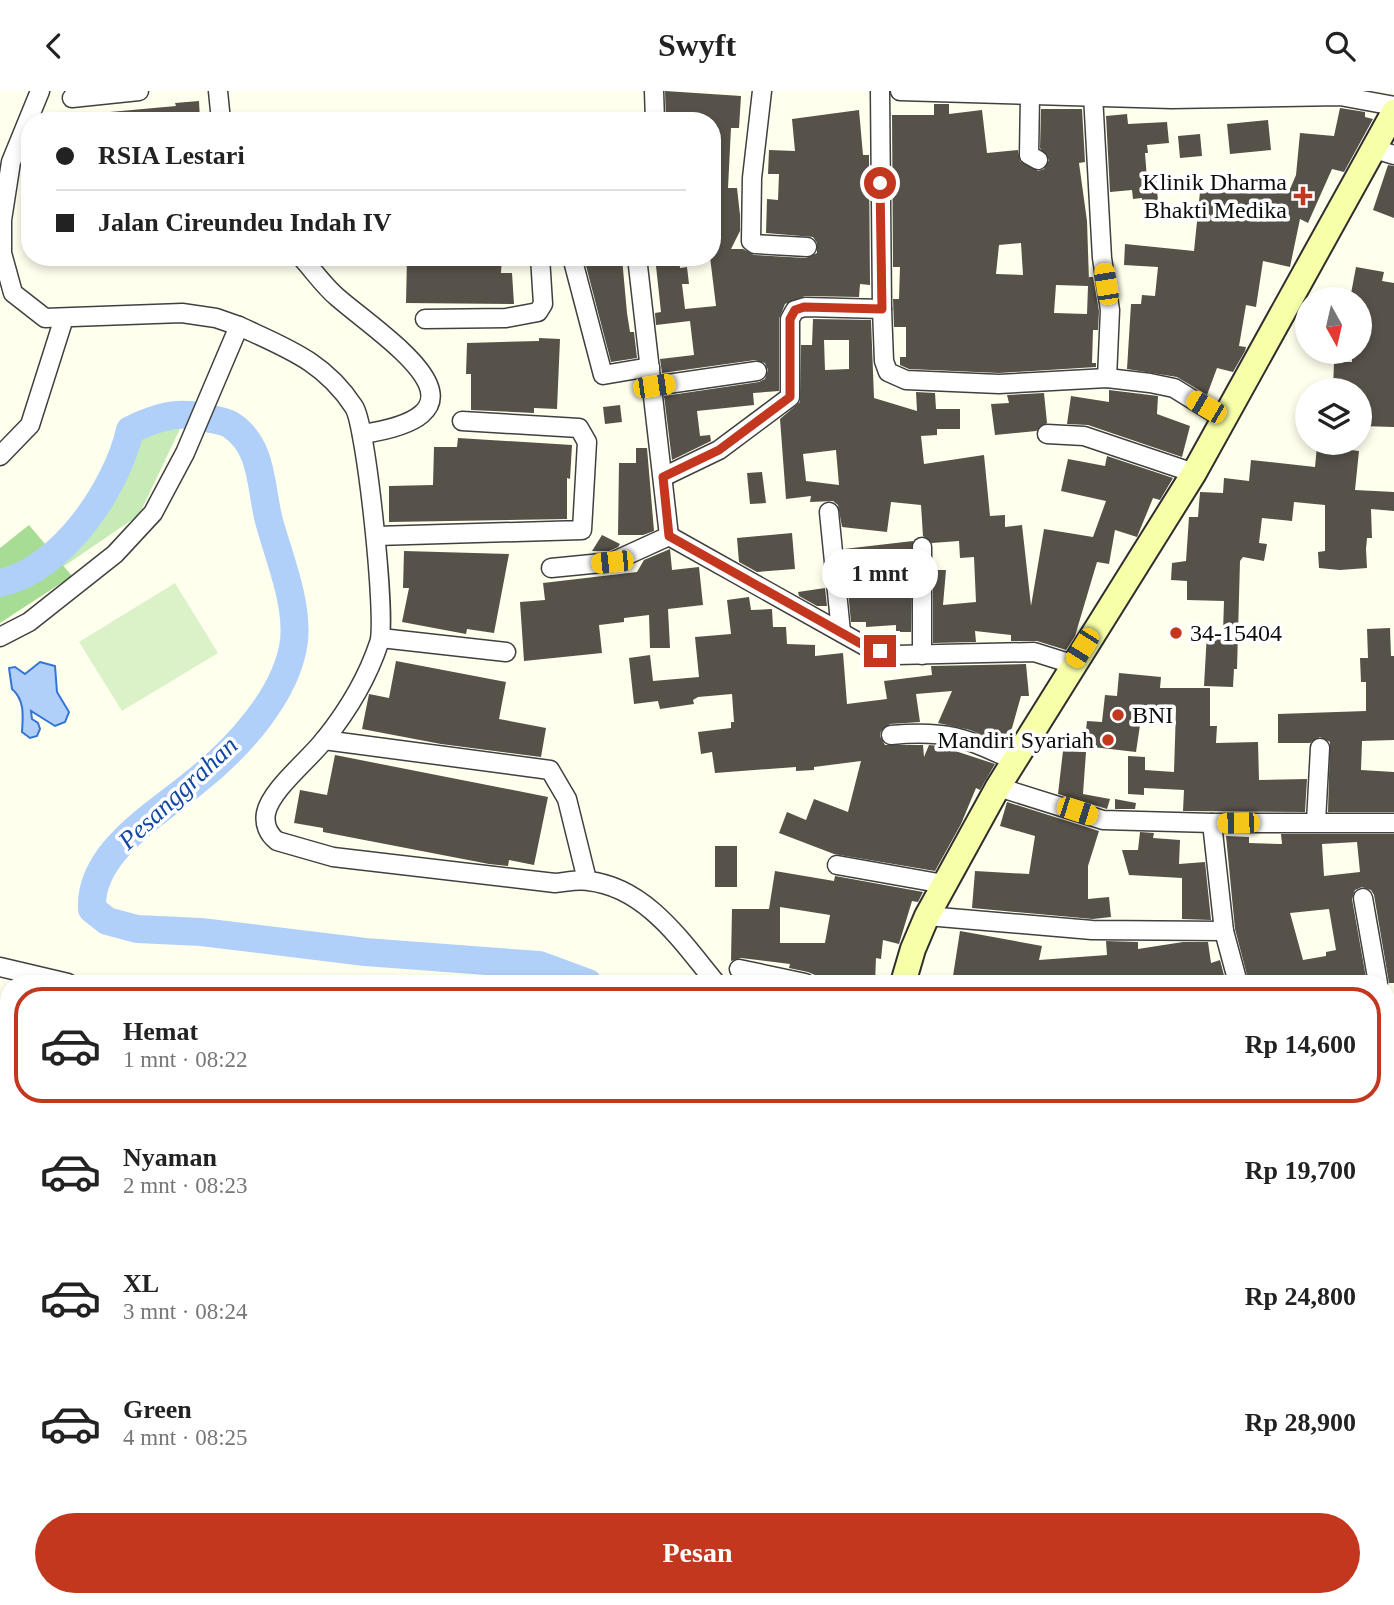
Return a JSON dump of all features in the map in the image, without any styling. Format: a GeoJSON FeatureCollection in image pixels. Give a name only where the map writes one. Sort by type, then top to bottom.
{"type":"FeatureCollection","features":[{"type":"Feature","properties":{"kind":"main road"},"geometry":{"type":"LineString","coordinates":[[906,975],[913,949],[927,916],[1013,760],[1194,473],[1384,152],[1394,113]]}},
{"type":"Feature","properties":{"kind":"street"},"geometry":{"type":"LineString","coordinates":[[31,112],[40,91]]}},
{"type":"Feature","properties":{"kind":"street"},"geometry":{"type":"LineString","coordinates":[[72,98],[139,91]]}},
{"type":"Feature","properties":{"kind":"street"},"geometry":{"type":"LineString","coordinates":[[218,91],[220,112]]}},
{"type":"Feature","properties":{"kind":"street"},"geometry":{"type":"LineString","coordinates":[[654,91],[655,112]]}},
{"type":"Feature","properties":{"kind":"street"},"geometry":{"type":"LineString","coordinates":[[762,91],[752,178],[751,239],[755,244],[807,247]]}},
{"type":"Feature","properties":{"kind":"street"},"geometry":{"type":"LineString","coordinates":[[880,91],[882,309],[884,361],[888,372],[906,380],[999,384],[1107,378],[1174,389],[1224,419]]}},
{"type":"Feature","properties":{"kind":"street"},"geometry":{"type":"LineString","coordinates":[[900,91],[1172,99],[1285,94],[1339,96],[1394,106]]}},
{"type":"Feature","properties":{"kind":"street"},"geometry":{"type":"LineString","coordinates":[[1093,95],[1102,258],[1110,310],[1107,378]]}},
{"type":"Feature","properties":{"kind":"street"},"geometry":{"type":"LineString","coordinates":[[1030,96],[1029,155],[1038,160]]}},
{"type":"Feature","properties":{"kind":"street"},"geometry":{"type":"LineString","coordinates":[[21,138],[11,162],[2,220],[2,253],[13,293],[45,319],[182,313],[216,318],[239,325],[320,366],[356,409],[376,536],[381,638],[362,688],[324,740],[272,799],[266,813],[267,830],[276,841],[332,857],[555,883],[587,880],[610,886],[658,913],[709,975]]}},
{"type":"Feature","properties":{"kind":"street"},"geometry":{"type":"LineString","coordinates":[[310,266],[336,296],[373,324],[428,379],[431,401],[425,413],[397,429],[362,434]]}},
{"type":"Feature","properties":{"kind":"street"},"geometry":{"type":"LineString","coordinates":[[425,319],[506,318],[538,312],[543,304],[541,266]]}},
{"type":"Feature","properties":{"kind":"street"},"geometry":{"type":"LineString","coordinates":[[574,266],[603,375],[650,367]]}},
{"type":"Feature","properties":{"kind":"street"},"geometry":{"type":"LineString","coordinates":[[638,266],[654,386],[669,536]]}},
{"type":"Feature","properties":{"kind":"street"},"geometry":{"type":"LineString","coordinates":[[663,477],[719,450],[790,397],[790,319],[795,310],[804,307],[882,309]]}},
{"type":"Feature","properties":{"kind":"street"},"geometry":{"type":"LineString","coordinates":[[0,456],[30,425],[64,318]]}},
{"type":"Feature","properties":{"kind":"street"},"geometry":{"type":"LineString","coordinates":[[0,637],[29,622],[115,554],[153,513],[185,453],[239,325]]}},
{"type":"Feature","properties":{"kind":"street"},"geometry":{"type":"LineString","coordinates":[[654,386],[757,371]]}},
{"type":"Feature","properties":{"kind":"street"},"geometry":{"type":"LineString","coordinates":[[376,536],[582,530],[587,442],[579,428],[462,421]]}},
{"type":"Feature","properties":{"kind":"street"},"geometry":{"type":"LineString","coordinates":[[1046,434],[1084,436],[1194,473]]}},
{"type":"Feature","properties":{"kind":"street"},"geometry":{"type":"LineString","coordinates":[[829,512],[841,632]]}},
{"type":"Feature","properties":{"kind":"street"},"geometry":{"type":"LineString","coordinates":[[551,568],[612,562],[669,536]]}},
{"type":"Feature","properties":{"kind":"street"},"geometry":{"type":"LineString","coordinates":[[669,536],[865,646],[895,655],[1034,652],[1072,664]]}},
{"type":"Feature","properties":{"kind":"street"},"geometry":{"type":"LineString","coordinates":[[922,547],[922,655]]}},
{"type":"Feature","properties":{"kind":"street"},"geometry":{"type":"LineString","coordinates":[[381,638],[506,652]]}},
{"type":"Feature","properties":{"kind":"street"},"geometry":{"type":"LineString","coordinates":[[891,735],[931,732],[968,739],[1013,760]]}},
{"type":"Feature","properties":{"kind":"street"},"geometry":{"type":"LineString","coordinates":[[324,740],[550,770],[567,799],[587,880]]}},
{"type":"Feature","properties":{"kind":"street"},"geometry":{"type":"LineString","coordinates":[[1316,822],[1320,748]]}},
{"type":"Feature","properties":{"kind":"street"},"geometry":{"type":"LineString","coordinates":[[998,787],[1103,820],[1394,823]]}},
{"type":"Feature","properties":{"kind":"street"},"geometry":{"type":"LineString","coordinates":[[1212,823],[1224,931],[1236,975]]}},
{"type":"Feature","properties":{"kind":"street"},"geometry":{"type":"LineString","coordinates":[[837,865],[944,884]]}},
{"type":"Feature","properties":{"kind":"street"},"geometry":{"type":"LineString","coordinates":[[1363,898],[1377,975]]}},
{"type":"Feature","properties":{"kind":"street"},"geometry":{"type":"LineString","coordinates":[[927,916],[1093,930],[1224,931]]}},
{"type":"Feature","properties":{"kind":"street"},"geometry":{"type":"LineString","coordinates":[[0,967],[28,975]]}},
{"type":"Feature","properties":{"kind":"street"},"geometry":{"type":"LineString","coordinates":[[739,969],[767,975]]}},
{"type":"Feature","properties":{"kind":"green space"},"geometry":{"type":"Polygon","coordinates":[[[188,412],[139,515],[0,610],[34,569],[64,545],[91,511],[116,473],[130,430],[159,416],[188,412]]]}},
{"type":"Feature","properties":{"kind":"green space"},"geometry":{"type":"Polygon","coordinates":[[[29,525],[72,576],[0,623],[0,548],[29,525]]]}},
{"type":"Feature","properties":{"kind":"green space"},"geometry":{"type":"Polygon","coordinates":[[[175,583],[218,653],[122,711],[79,642],[175,583]]]}},
{"type":"Feature","properties":{"kind":"water"},"geometry":{"type":"Polygon","coordinates":[[[40,662],[55,666],[57,692],[69,712],[65,722],[55,726],[31,711],[32,719],[38,723],[40,729],[37,736],[30,738],[22,732],[22,709],[19,698],[12,689],[9,668],[15,667],[25,674],[40,662]]]}},
{"type":"Feature","properties":{"kind":"building"},"geometry":{"type":"Polygon","coordinates":[[[665,91],[741,96],[739,128],[731,128],[728,188],[737,188],[740,231],[731,249],[743,249],[754,255],[806,258],[817,253],[817,243],[813,237],[766,233],[767,199],[778,200],[779,174],[768,174],[769,150],[795,151],[792,119],[859,110],[863,155],[869,155],[870,285],[860,284],[859,297],[805,296],[785,304],[779,319],[779,391],[753,393],[754,405],[697,411],[700,436],[710,435],[711,441],[672,460],[664,396],[759,382],[765,379],[768,370],[765,363],[755,360],[662,373],[660,359],[694,355],[690,321],[656,325],[655,313],[661,312],[656,266],[687,267],[689,284],[682,284],[685,309],[716,306],[711,266],[721,266],[721,112],[666,112],[665,91]]]}},
{"type":"Feature","properties":{"kind":"building"},"geometry":{"type":"Polygon","coordinates":[[[199,101],[200,112],[110,112],[176,106],[175,103],[199,101]]]}},
{"type":"Feature","properties":{"kind":"building"},"geometry":{"type":"Polygon","coordinates":[[[934,104],[949,104],[949,114],[982,110],[987,153],[1018,150],[1020,161],[1038,171],[1044,169],[1049,160],[1040,148],[1041,109],[1082,109],[1085,162],[1079,163],[1087,221],[1089,281],[1089,277],[1093,277],[1099,311],[1098,330],[1093,330],[1092,363],[1096,363],[1096,367],[999,373],[909,369],[900,365],[900,357],[906,357],[906,327],[894,327],[893,299],[899,299],[900,267],[893,267],[892,115],[934,115],[934,104]],[[1021,243],[999,245],[996,274],[1023,275],[1021,243]],[[1056,285],[1054,313],[1087,314],[1088,286],[1056,285]]]}},
{"type":"Feature","properties":{"kind":"building"},"geometry":{"type":"Polygon","coordinates":[[[1340,108],[1365,112],[1365,117],[1373,119],[1344,172],[1332,169],[1308,223],[1300,219],[1290,267],[1263,261],[1256,307],[1246,305],[1239,346],[1246,347],[1245,351],[1233,372],[1217,368],[1207,395],[1177,377],[1127,369],[1131,304],[1141,304],[1142,295],[1155,296],[1158,267],[1124,265],[1125,244],[1194,251],[1200,192],[1261,192],[1262,185],[1290,189],[1296,175],[1300,133],[1334,136],[1340,108]]]}},
{"type":"Feature","properties":{"kind":"building"},"geometry":{"type":"Polygon","coordinates":[[[1127,114],[1128,124],[1167,122],[1169,143],[1147,145],[1148,153],[1145,153],[1147,179],[1156,178],[1159,213],[1144,215],[1142,198],[1133,199],[1132,190],[1110,192],[1106,116],[1127,114]]]}},
{"type":"Feature","properties":{"kind":"building"},"geometry":{"type":"Polygon","coordinates":[[[1268,120],[1271,150],[1230,154],[1227,124],[1268,120]]]}},
{"type":"Feature","properties":{"kind":"building"},"geometry":{"type":"Polygon","coordinates":[[[1200,134],[1202,156],[1180,158],[1178,136],[1200,134]]]}},
{"type":"Feature","properties":{"kind":"building"},"geometry":{"type":"Polygon","coordinates":[[[1388,165],[1394,166],[1394,218],[1373,210],[1388,165]]]}},
{"type":"Feature","properties":{"kind":"building"},"geometry":{"type":"Polygon","coordinates":[[[407,266],[501,266],[501,273],[512,273],[514,304],[406,303],[407,266]]]}},
{"type":"Feature","properties":{"kind":"building"},"geometry":{"type":"Polygon","coordinates":[[[586,266],[623,266],[627,313],[630,332],[634,332],[637,358],[611,362],[586,266]]]}},
{"type":"Feature","properties":{"kind":"building"},"geometry":{"type":"Polygon","coordinates":[[[1356,267],[1384,272],[1382,281],[1394,283],[1394,427],[1372,426],[1372,378],[1333,378],[1334,364],[1372,364],[1372,287],[1352,287],[1356,267]]]}},
{"type":"Feature","properties":{"kind":"building"},"geometry":{"type":"Polygon","coordinates":[[[813,319],[871,320],[874,398],[917,411],[916,392],[935,393],[936,409],[960,409],[960,429],[937,429],[937,435],[921,436],[924,464],[984,455],[990,516],[1005,515],[1005,527],[1022,525],[1031,606],[1044,529],[1093,537],[1106,501],[1061,491],[1068,459],[1105,466],[1107,456],[1173,478],[1160,500],[1153,498],[1137,537],[1115,530],[1109,564],[1097,562],[1075,636],[1066,650],[1037,641],[1011,641],[1011,635],[975,631],[976,642],[933,643],[933,570],[946,570],[943,605],[976,602],[974,557],[960,558],[959,541],[932,543],[923,536],[921,505],[891,502],[887,532],[842,527],[838,505],[833,501],[810,502],[811,496],[786,499],[780,419],[800,402],[801,345],[812,345],[813,319]],[[824,340],[825,370],[849,369],[849,340],[824,340]],[[836,450],[803,454],[806,481],[839,485],[836,450]]]}},
{"type":"Feature","properties":{"kind":"building"},"geometry":{"type":"Polygon","coordinates":[[[539,338],[560,339],[557,409],[534,408],[534,413],[471,410],[471,374],[466,374],[467,343],[539,341],[539,338]]]}},
{"type":"Feature","properties":{"kind":"building"},"geometry":{"type":"Polygon","coordinates":[[[1109,390],[1158,396],[1157,414],[1190,426],[1182,457],[1088,425],[1067,424],[1071,396],[1109,402],[1109,390]]]}},
{"type":"Feature","properties":{"kind":"building"},"geometry":{"type":"Polygon","coordinates":[[[1044,393],[1047,423],[1036,431],[995,435],[991,404],[1009,403],[1007,395],[1044,393]]]}},
{"type":"Feature","properties":{"kind":"building"},"geometry":{"type":"Polygon","coordinates":[[[620,405],[622,422],[605,424],[603,407],[620,405]]]}},
{"type":"Feature","properties":{"kind":"building"},"geometry":{"type":"Polygon","coordinates":[[[458,438],[572,445],[570,479],[567,478],[567,519],[389,522],[389,486],[433,485],[434,447],[457,447],[458,438]]]}},
{"type":"Feature","properties":{"kind":"building"},"geometry":{"type":"Polygon","coordinates":[[[636,448],[647,448],[654,531],[643,535],[618,535],[619,463],[636,463],[636,448]]]}},
{"type":"Feature","properties":{"kind":"building"},"geometry":{"type":"Polygon","coordinates":[[[1316,455],[1359,455],[1355,490],[1394,492],[1394,511],[1371,509],[1372,538],[1367,538],[1367,568],[1319,568],[1318,552],[1325,551],[1325,505],[1294,502],[1292,521],[1262,518],[1259,543],[1267,544],[1264,561],[1243,557],[1240,561],[1237,669],[1234,669],[1233,687],[1204,686],[1207,633],[1223,633],[1224,601],[1187,600],[1187,581],[1171,580],[1172,563],[1186,561],[1189,517],[1198,517],[1200,492],[1223,493],[1224,478],[1249,481],[1251,460],[1315,467],[1316,455]]]}},
{"type":"Feature","properties":{"kind":"building"},"geometry":{"type":"Polygon","coordinates":[[[762,472],[766,503],[750,504],[747,473],[762,472]]]}},
{"type":"Feature","properties":{"kind":"building"},"geometry":{"type":"Polygon","coordinates":[[[792,533],[795,569],[757,572],[739,562],[737,538],[792,533]]]}},
{"type":"Feature","properties":{"kind":"building"},"geometry":{"type":"Polygon","coordinates":[[[602,535],[620,544],[609,551],[592,551],[602,535]]]}},
{"type":"Feature","properties":{"kind":"building"},"geometry":{"type":"Polygon","coordinates":[[[913,541],[911,632],[896,632],[896,625],[866,627],[866,622],[851,622],[844,549],[913,541]]]}},
{"type":"Feature","properties":{"kind":"building"},"geometry":{"type":"Polygon","coordinates":[[[670,549],[672,570],[699,567],[703,605],[668,609],[670,648],[650,648],[649,615],[599,625],[602,653],[524,661],[520,602],[545,600],[543,583],[637,572],[644,560],[670,549]]]}},
{"type":"Feature","properties":{"kind":"building"},"geometry":{"type":"Polygon","coordinates":[[[404,551],[509,554],[494,633],[467,629],[466,634],[402,622],[409,588],[403,588],[404,551]]]}},
{"type":"Feature","properties":{"kind":"building"},"geometry":{"type":"Polygon","coordinates":[[[825,588],[827,606],[817,606],[799,596],[798,592],[825,588]]]}},
{"type":"Feature","properties":{"kind":"building"},"geometry":{"type":"Polygon","coordinates":[[[749,597],[751,610],[772,609],[773,627],[786,627],[787,644],[815,645],[815,656],[843,653],[847,704],[887,699],[884,681],[932,675],[931,666],[1026,664],[1029,696],[1021,696],[1012,728],[1002,743],[970,730],[938,723],[952,691],[916,694],[920,722],[890,724],[881,731],[880,736],[885,745],[923,745],[924,757],[929,745],[940,746],[995,764],[980,790],[976,788],[961,824],[935,871],[834,854],[779,833],[787,812],[806,820],[814,799],[848,812],[861,761],[814,767],[814,770],[796,771],[796,767],[715,773],[712,752],[701,754],[698,732],[731,728],[731,722],[734,722],[732,694],[698,697],[693,700],[694,704],[660,709],[658,701],[634,704],[629,658],[650,655],[653,681],[699,677],[695,637],[731,634],[727,600],[749,597]]]}},
{"type":"Feature","properties":{"kind":"building"},"geometry":{"type":"Polygon","coordinates":[[[1390,628],[1391,656],[1394,656],[1394,740],[1362,741],[1361,770],[1394,772],[1394,812],[1328,812],[1330,742],[1320,737],[1310,743],[1278,743],[1278,714],[1366,711],[1366,682],[1361,682],[1360,658],[1368,658],[1367,629],[1390,628]]]}},
{"type":"Feature","properties":{"kind":"building"},"geometry":{"type":"Polygon","coordinates":[[[396,661],[506,682],[499,719],[546,728],[541,757],[441,744],[362,729],[369,694],[389,698],[396,661]]]}},
{"type":"Feature","properties":{"kind":"building"},"geometry":{"type":"Polygon","coordinates":[[[1119,673],[1161,677],[1160,688],[1210,688],[1210,726],[1217,726],[1216,743],[1258,742],[1259,780],[1307,779],[1305,812],[1183,811],[1184,790],[1144,788],[1144,795],[1128,794],[1128,756],[1145,757],[1145,770],[1174,772],[1176,709],[1143,705],[1136,752],[1084,746],[1087,721],[1102,722],[1105,695],[1117,696],[1119,673]]]}},
{"type":"Feature","properties":{"kind":"building"},"geometry":{"type":"Polygon","coordinates":[[[1063,751],[1086,752],[1083,794],[1110,799],[1107,809],[1058,794],[1063,751]]]}},
{"type":"Feature","properties":{"kind":"building"},"geometry":{"type":"Polygon","coordinates":[[[335,755],[548,797],[534,865],[509,860],[508,866],[489,864],[323,832],[323,828],[294,823],[300,790],[327,795],[335,755]]]}},
{"type":"Feature","properties":{"kind":"building"},"geometry":{"type":"Polygon","coordinates":[[[1115,799],[1136,803],[1135,809],[1115,809],[1115,799]]]}},
{"type":"Feature","properties":{"kind":"building"},"geometry":{"type":"Polygon","coordinates":[[[1007,802],[1099,831],[1088,866],[1088,899],[1109,897],[1111,917],[1093,919],[972,908],[975,871],[1029,874],[1035,836],[1000,826],[1007,802]]]}},
{"type":"Feature","properties":{"kind":"building"},"geometry":{"type":"Polygon","coordinates":[[[1140,832],[1154,833],[1153,838],[1180,840],[1179,864],[1205,862],[1211,920],[1182,919],[1182,878],[1129,875],[1122,850],[1138,850],[1140,832]]]}},
{"type":"Feature","properties":{"kind":"building"},"geometry":{"type":"Polygon","coordinates":[[[1281,834],[1394,834],[1394,975],[1388,975],[1374,895],[1371,890],[1362,887],[1355,890],[1352,899],[1366,975],[1247,975],[1235,929],[1226,836],[1249,837],[1249,843],[1282,844],[1281,834]],[[1357,842],[1322,844],[1324,876],[1360,872],[1357,842]],[[1329,909],[1290,913],[1303,960],[1326,956],[1326,952],[1336,950],[1329,909]]]}},
{"type":"Feature","properties":{"kind":"building"},"geometry":{"type":"Polygon","coordinates":[[[715,846],[737,846],[737,887],[715,887],[715,846]]]}},
{"type":"Feature","properties":{"kind":"building"},"geometry":{"type":"Polygon","coordinates":[[[775,871],[834,881],[835,876],[923,892],[918,902],[912,901],[899,944],[883,940],[881,959],[876,958],[875,975],[815,975],[789,968],[790,964],[741,958],[731,961],[732,909],[769,909],[775,871]],[[780,907],[780,943],[825,943],[830,915],[780,907]]]}},
{"type":"Feature","properties":{"kind":"building"},"geometry":{"type":"Polygon","coordinates":[[[960,931],[1042,946],[1039,960],[1107,955],[1106,941],[1138,942],[1138,949],[1183,942],[1208,942],[1211,963],[1220,960],[1224,975],[953,975],[960,931]]]}},
{"type":"Feature","properties":{"kind":"waterway","name":"Pesanggrahan"},"geometry":{"type":"LineString","coordinates":[[0,583],[23,575],[45,562],[83,523],[113,477],[130,430],[160,418],[179,415],[200,416],[231,425],[242,434],[255,456],[269,521],[287,580],[294,626],[294,641],[289,661],[271,701],[243,737],[211,769],[145,821],[113,852],[101,870],[94,888],[92,909],[107,921],[137,929],[201,932],[365,952],[539,965],[566,975]]}},
{"type":"Feature","properties":{"kind":"place","name":"Klinik Dharma Bhakti Medika"},"geometry":{"type":"Point","coordinates":[1303,196]}},
{"type":"Feature","properties":{"kind":"place","name":"34-15404"},"geometry":{"type":"Point","coordinates":[1176,633]}},
{"type":"Feature","properties":{"kind":"place","name":"BNI"},"geometry":{"type":"Point","coordinates":[1118,715]}},
{"type":"Feature","properties":{"kind":"place","name":"Mandiri Syariah"},"geometry":{"type":"Point","coordinates":[1108,740]}},
{"type":"Feature","properties":{"kind":"route"},"geometry":{"type":"LineString","coordinates":[[880,183],[882,309],[804,307],[795,310],[790,319],[790,397],[719,450],[663,477],[669,536],[865,646],[880,651]]}}]}
